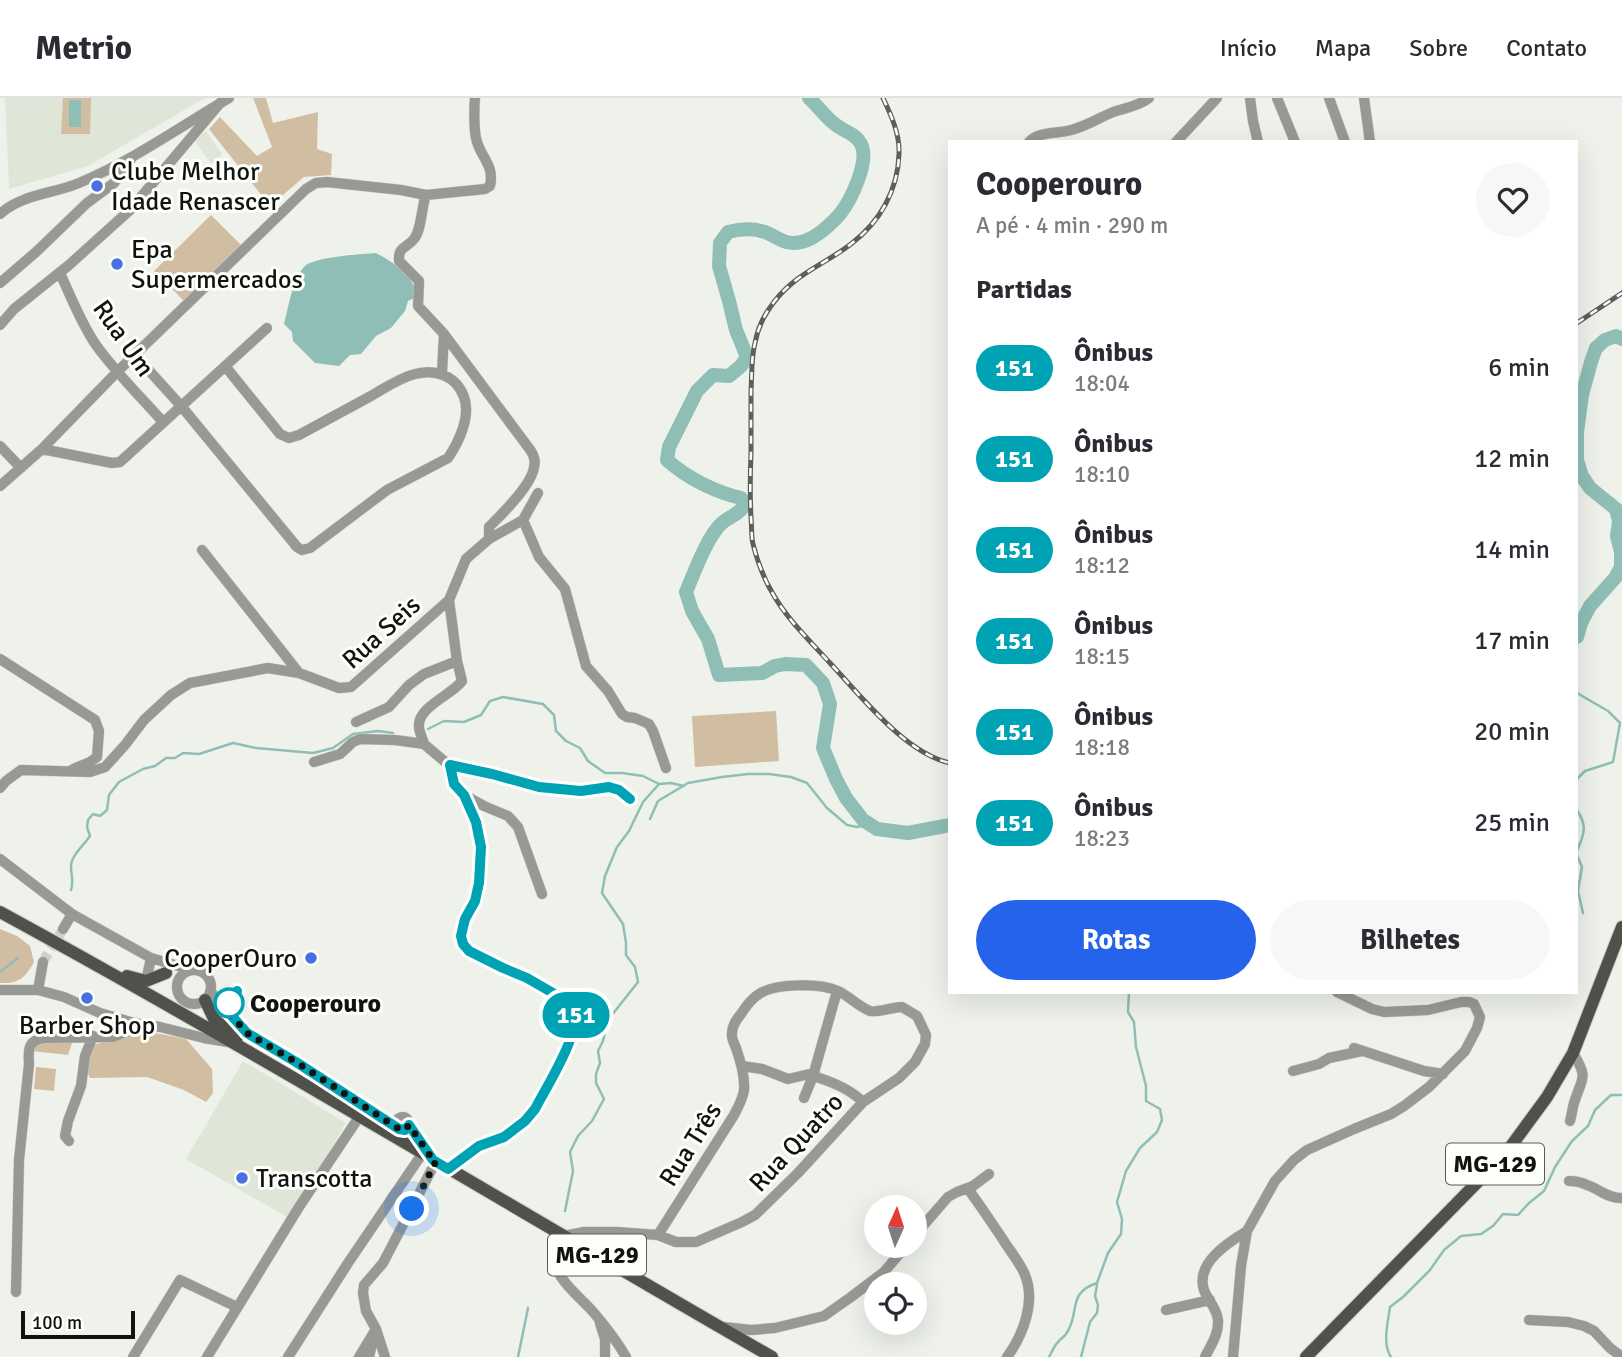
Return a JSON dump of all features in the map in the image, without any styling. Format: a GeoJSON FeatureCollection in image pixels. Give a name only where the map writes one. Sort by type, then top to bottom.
{"type":"FeatureCollection","features":[{"type":"Feature","properties":{"kind":"main road","name":"MG-129"},"geometry":{"type":"LineString","coordinates":[[0,912],[232,1042],[772,1357]]}},
{"type":"Feature","properties":{"kind":"main road","name":"MG-129"},"geometry":{"type":"LineString","coordinates":[[1306,1357],[1506,1153],[1547,1097],[1573,1053],[1622,927]]}},
{"type":"Feature","properties":{"kind":"main road"},"geometry":{"type":"LineString","coordinates":[[85,958],[146,981],[166,973]]}},
{"type":"Feature","properties":{"kind":"main road"},"geometry":{"type":"LineString","coordinates":[[208,1000],[215,1019],[273,1066]]}},
{"type":"Feature","properties":{"kind":"main road"},"geometry":{"type":"LineString","coordinates":[[181,1013],[222,1026]]}},
{"type":"Feature","properties":{"kind":"main road"},"geometry":{"type":"LineString","coordinates":[[401,1124],[430,1158]]}},
{"type":"Feature","properties":{"kind":"street"},"geometry":{"type":"LineString","coordinates":[[0,486],[42,449],[306,189],[316,183],[327,182],[426,195],[485,189],[491,186],[489,165],[476,139],[475,98]]}},
{"type":"Feature","properties":{"kind":"street"},"geometry":{"type":"LineString","coordinates":[[1031,140],[1040,135],[1071,130],[1149,98]]}},
{"type":"Feature","properties":{"kind":"street"},"geometry":{"type":"LineString","coordinates":[[1178,140],[1217,98]]}},
{"type":"Feature","properties":{"kind":"street"},"geometry":{"type":"LineString","coordinates":[[1250,98],[1258,140]]}},
{"type":"Feature","properties":{"kind":"street"},"geometry":{"type":"LineString","coordinates":[[1277,98],[1294,140]]}},
{"type":"Feature","properties":{"kind":"street"},"geometry":{"type":"LineString","coordinates":[[1329,98],[1345,140]]}},
{"type":"Feature","properties":{"kind":"street"},"geometry":{"type":"LineString","coordinates":[[1364,98],[1370,140]]}},
{"type":"Feature","properties":{"kind":"street"},"geometry":{"type":"LineString","coordinates":[[0,214],[34,195],[78,184],[133,156],[225,100]]}},
{"type":"Feature","properties":{"kind":"street"},"geometry":{"type":"LineString","coordinates":[[0,325],[14,309],[60,273],[130,210],[225,100]]}},
{"type":"Feature","properties":{"kind":"street"},"geometry":{"type":"LineString","coordinates":[[0,284],[87,203],[114,183],[133,156]]}},
{"type":"Feature","properties":{"kind":"street"},"geometry":{"type":"LineString","coordinates":[[426,195],[414,239],[402,247],[398,261],[419,281],[418,306],[444,334],[534,458],[532,475],[508,508],[489,527],[489,540]]}},
{"type":"Feature","properties":{"kind":"street","name":"Rua Um"},"geometry":{"type":"LineString","coordinates":[[60,273],[95,344],[163,422]]}},
{"type":"Feature","properties":{"kind":"street"},"geometry":{"type":"LineString","coordinates":[[42,449],[120,463],[267,328]]}},
{"type":"Feature","properties":{"kind":"street"},"geometry":{"type":"LineString","coordinates":[[442,373],[444,334]]}},
{"type":"Feature","properties":{"kind":"street"},"geometry":{"type":"LineString","coordinates":[[135,355],[182,407],[296,547],[302,550],[310,548],[387,489],[448,458],[464,424],[464,396],[456,383],[442,373],[416,374],[289,438],[280,434],[225,366]]}},
{"type":"Feature","properties":{"kind":"street"},"geometry":{"type":"LineString","coordinates":[[0,446],[22,468]]}},
{"type":"Feature","properties":{"kind":"street"},"geometry":{"type":"LineString","coordinates":[[424,744],[419,726],[420,718],[432,704],[457,689],[462,681],[449,600],[466,559],[489,540],[523,520],[538,493]]}},
{"type":"Feature","properties":{"kind":"street"},"geometry":{"type":"LineString","coordinates":[[523,520],[539,557],[565,589],[586,666],[608,691],[622,714],[649,724],[666,768]]}},
{"type":"Feature","properties":{"kind":"street"},"geometry":{"type":"LineString","coordinates":[[202,551],[299,673]]}},
{"type":"Feature","properties":{"kind":"street","name":"Rua Seis"},"geometry":{"type":"LineString","coordinates":[[299,673],[339,688],[351,687],[449,600]]}},
{"type":"Feature","properties":{"kind":"street"},"geometry":{"type":"LineString","coordinates":[[0,659],[95,720],[99,731],[97,757],[67,772]]}},
{"type":"Feature","properties":{"kind":"street"},"geometry":{"type":"LineString","coordinates":[[356,722],[389,707],[409,685],[424,674],[457,661]]}},
{"type":"Feature","properties":{"kind":"street"},"geometry":{"type":"LineString","coordinates":[[0,788],[6,780],[21,770],[90,772],[105,768],[144,720],[171,695],[190,683],[268,668],[299,673]]}},
{"type":"Feature","properties":{"kind":"street"},"geometry":{"type":"LineString","coordinates":[[314,762],[340,754],[360,739],[374,738],[424,744],[450,765],[539,787],[581,791],[609,787],[619,790],[630,799]]}},
{"type":"Feature","properties":{"kind":"street"},"geometry":{"type":"LineString","coordinates":[[450,765],[454,784],[464,795],[508,816],[515,823],[523,836],[542,894]]}},
{"type":"Feature","properties":{"kind":"street"},"geometry":{"type":"LineString","coordinates":[[448,1169],[479,1146],[504,1137],[530,1116],[569,1043],[576,1014],[572,1004],[527,978],[469,951],[463,944],[461,936],[465,919],[475,901],[481,860],[480,835],[464,795]]}},
{"type":"Feature","properties":{"kind":"street"},"geometry":{"type":"LineString","coordinates":[[0,859],[72,914],[151,958],[202,973],[211,986],[208,1000]]}},
{"type":"Feature","properties":{"kind":"street"},"geometry":{"type":"LineString","coordinates":[[63,929],[72,914]]}},
{"type":"Feature","properties":{"kind":"street"},"geometry":{"type":"LineString","coordinates":[[151,958],[177,983]]}},
{"type":"Feature","properties":{"kind":"street"},"geometry":{"type":"LineString","coordinates":[[146,981],[151,958]]}},
{"type":"Feature","properties":{"kind":"street"},"geometry":{"type":"LineString","coordinates":[[38,990],[43,962]]}},
{"type":"Feature","properties":{"kind":"street"},"geometry":{"type":"LineString","coordinates":[[192,970],[181,975],[177,983],[177,992],[183,1001],[195,1004],[208,1000],[230,1014],[247,1033],[383,1118],[401,1124]]}},
{"type":"Feature","properties":{"kind":"street","name":"Rua Três"},"geometry":{"type":"LineString","coordinates":[[657,1236],[734,1115],[744,1093],[742,1066],[732,1032],[734,1024],[750,1001],[765,991],[780,986],[818,986],[838,991]]}},
{"type":"Feature","properties":{"kind":"street"},"geometry":{"type":"LineString","coordinates":[[0,990],[38,990],[134,1023],[232,1042]]}},
{"type":"Feature","properties":{"kind":"street"},"geometry":{"type":"LineString","coordinates":[[230,1014],[229,1000],[237,991]]}},
{"type":"Feature","properties":{"kind":"street"},"geometry":{"type":"LineString","coordinates":[[804,1098],[838,991]]}},
{"type":"Feature","properties":{"kind":"street","name":"Rua Quatro"},"geometry":{"type":"LineString","coordinates":[[564,1236],[584,1232],[617,1232],[657,1236],[676,1242],[696,1242],[755,1215],[863,1102],[908,1071],[923,1050],[926,1035],[917,1016],[908,1009],[902,1007],[870,1011],[838,991]]}},
{"type":"Feature","properties":{"kind":"street"},"geometry":{"type":"LineString","coordinates":[[1233,1357],[1247,1231],[1275,1181],[1294,1160],[1317,1146],[1404,1107],[1465,1051],[1480,1017],[1474,1004],[1465,1001],[1428,1010],[1384,1012],[1341,994]]}},
{"type":"Feature","properties":{"kind":"street"},"geometry":{"type":"LineString","coordinates":[[208,1000],[230,1014]]}},
{"type":"Feature","properties":{"kind":"street"},"geometry":{"type":"LineString","coordinates":[[16,1292],[19,1160],[30,1048],[33,1041],[113,1037],[128,1031],[134,1023]]}},
{"type":"Feature","properties":{"kind":"street"},"geometry":{"type":"LineString","coordinates":[[69,1141],[65,1136],[66,1128],[81,1086],[85,1056],[93,1036]]}},
{"type":"Feature","properties":{"kind":"street"},"geometry":{"type":"LineString","coordinates":[[1293,1071],[1358,1049],[1424,1071],[1443,1074]]}},
{"type":"Feature","properties":{"kind":"street"},"geometry":{"type":"LineString","coordinates":[[1570,1121],[1584,1079],[1573,1053]]}},
{"type":"Feature","properties":{"kind":"street"},"geometry":{"type":"LineString","coordinates":[[742,1066],[762,1069],[788,1079],[813,1074],[853,1093],[863,1102]]}},
{"type":"Feature","properties":{"kind":"street"},"geometry":{"type":"LineString","coordinates":[[207,1357],[359,1117]]}},
{"type":"Feature","properties":{"kind":"street"},"geometry":{"type":"LineString","coordinates":[[385,1357],[376,1329],[366,1311],[364,1285],[383,1263],[430,1158]]}},
{"type":"Feature","properties":{"kind":"street"},"geometry":{"type":"LineString","coordinates":[[288,1357],[348,1263],[430,1158]]}},
{"type":"Feature","properties":{"kind":"street"},"geometry":{"type":"LineString","coordinates":[[928,1220],[948,1197],[968,1189],[989,1174]]}},
{"type":"Feature","properties":{"kind":"street"},"geometry":{"type":"LineString","coordinates":[[1569,1181],[1590,1185],[1621,1200]]}},
{"type":"Feature","properties":{"kind":"street"},"geometry":{"type":"LineString","coordinates":[[968,1189],[1025,1273],[1028,1300],[1026,1324],[1007,1357]]}},
{"type":"Feature","properties":{"kind":"street"},"geometry":{"type":"LineString","coordinates":[[1205,1357],[1218,1328],[1218,1318],[1203,1282],[1209,1263],[1223,1247],[1247,1231]]}},
{"type":"Feature","properties":{"kind":"street"},"geometry":{"type":"LineString","coordinates":[[564,1236],[555,1252],[562,1280],[611,1333],[626,1357]]}},
{"type":"Feature","properties":{"kind":"street"},"geometry":{"type":"LineString","coordinates":[[720,1327],[751,1330],[775,1328],[824,1316],[884,1272],[896,1258]]}},
{"type":"Feature","properties":{"kind":"street"},"geometry":{"type":"LineString","coordinates":[[133,1357],[180,1280],[237,1307]]}},
{"type":"Feature","properties":{"kind":"street"},"geometry":{"type":"LineString","coordinates":[[1166,1310],[1210,1300]]}},
{"type":"Feature","properties":{"kind":"street"},"geometry":{"type":"LineString","coordinates":[[599,1319],[605,1339],[605,1357]]}},
{"type":"Feature","properties":{"kind":"street"},"geometry":{"type":"LineString","coordinates":[[1529,1320],[1567,1322],[1584,1326],[1594,1331],[1622,1357]]}},
{"type":"Feature","properties":{"kind":"street"},"geometry":{"type":"LineString","coordinates":[[359,1357],[376,1329]]}},
{"type":"Feature","properties":{"kind":"street"},"geometry":{"type":"LineString","coordinates":[[369,1357],[376,1329]]}},
{"type":"Feature","properties":{"kind":"shaded area"},"geometry":{"type":"Polygon","coordinates":[[[5,98],[205,98],[88,166],[9,189],[5,98]]]}},
{"type":"Feature","properties":{"kind":"shaded area"},"geometry":{"type":"Polygon","coordinates":[[[63,98],[91,98],[90,134],[61,134],[63,98]]]}},
{"type":"Feature","properties":{"kind":"shaded area"},"geometry":{"type":"Polygon","coordinates":[[[253,98],[266,98],[273,123],[318,112],[317,149],[332,154],[331,175],[304,177],[270,206],[209,129],[220,117],[257,156],[272,147],[253,98]]]}},
{"type":"Feature","properties":{"kind":"shaded area"},"geometry":{"type":"Polygon","coordinates":[[[206,131],[222,154],[211,164],[195,141],[206,131]]]}},
{"type":"Feature","properties":{"kind":"shaded area"},"geometry":{"type":"Polygon","coordinates":[[[211,215],[242,246],[185,302],[154,271],[211,215]]]}},
{"type":"Feature","properties":{"kind":"shaded area"},"geometry":{"type":"Polygon","coordinates":[[[776,711],[779,761],[695,767],[692,716],[776,711]]]}},
{"type":"Feature","properties":{"kind":"shaded area"},"geometry":{"type":"Polygon","coordinates":[[[0,929],[17,936],[30,946],[34,962],[28,972],[17,981],[0,983],[0,929]]]}},
{"type":"Feature","properties":{"kind":"shaded area"},"geometry":{"type":"Polygon","coordinates":[[[145,1031],[186,1039],[212,1069],[213,1093],[206,1102],[184,1090],[147,1077],[90,1078],[87,1072],[93,1045],[145,1031]]]}},
{"type":"Feature","properties":{"kind":"shaded area"},"geometry":{"type":"Polygon","coordinates":[[[41,1041],[72,1043],[68,1055],[32,1051],[34,1044],[41,1041]]]}},
{"type":"Feature","properties":{"kind":"shaded area","name":"Transcotta"},"geometry":{"type":"Polygon","coordinates":[[[243,1061],[346,1123],[309,1186],[287,1217],[186,1159],[243,1061]]]}},
{"type":"Feature","properties":{"kind":"shaded area"},"geometry":{"type":"Polygon","coordinates":[[[36,1067],[56,1069],[54,1091],[34,1089],[36,1067]]]}},
{"type":"Feature","properties":{"kind":"water"},"geometry":{"type":"Polygon","coordinates":[[[69,100],[81,100],[81,127],[69,127],[69,100]]]}},
{"type":"Feature","properties":{"kind":"water"},"geometry":{"type":"Polygon","coordinates":[[[376,253],[408,277],[414,288],[414,298],[408,301],[405,311],[391,328],[376,336],[361,354],[350,355],[339,366],[315,363],[293,341],[292,332],[284,324],[297,278],[305,266],[318,260],[376,253]]]}},
{"type":"Feature","properties":{"kind":"waterway"},"geometry":{"type":"LineString","coordinates":[[809,98],[832,122],[859,140],[863,151],[861,170],[854,190],[840,214],[812,238],[790,243],[751,229],[728,232],[720,243],[719,266],[736,330],[747,357],[729,376],[713,375],[697,391],[669,447],[667,460],[702,484],[741,498],[744,506],[722,523],[712,536],[686,592],[692,611],[708,639],[719,675],[762,673],[785,664],[806,665],[823,683],[830,704],[823,748],[846,798],[863,820],[877,829],[908,833],[948,825]]}},
{"type":"Feature","properties":{"kind":"waterway"},"geometry":{"type":"LineString","coordinates":[[1578,425],[1582,395],[1596,348],[1605,340],[1616,336],[1622,339]]}},
{"type":"Feature","properties":{"kind":"waterway"},"geometry":{"type":"LineString","coordinates":[[1578,463],[1590,488],[1616,509],[1621,567],[1615,578],[1590,606],[1578,634]]}},
{"type":"Feature","properties":{"kind":"waterway"},"geometry":{"type":"LineString","coordinates":[[1578,694],[1608,711],[1620,723],[1613,762],[1585,771],[1578,778]]}},
{"type":"Feature","properties":{"kind":"waterway"},"geometry":{"type":"LineString","coordinates":[[428,729],[444,721],[464,722],[481,715],[490,701],[503,697],[543,704],[554,715],[556,731],[566,741],[580,748],[588,761],[605,773],[643,776],[659,784],[684,786]]}},
{"type":"Feature","properties":{"kind":"waterway"},"geometry":{"type":"LineString","coordinates":[[71,890],[72,862],[90,836],[88,820],[93,814],[100,816],[107,810],[109,795],[119,782],[143,769],[183,753],[199,754],[233,743],[256,748],[313,753],[333,748],[353,734],[378,731],[393,733]]}},
{"type":"Feature","properties":{"kind":"waterway"},"geometry":{"type":"LineString","coordinates":[[650,819],[658,801],[688,783],[748,774],[769,774],[791,777],[807,783],[827,808],[847,825],[857,827],[870,824]]}},
{"type":"Feature","properties":{"kind":"waterway"},"geometry":{"type":"LineString","coordinates":[[565,1211],[573,1171],[570,1152],[604,1099],[596,1083],[600,1063],[598,1051],[608,1020],[638,982],[635,967],[626,955],[623,924],[602,893],[605,876],[617,847],[629,831],[643,802],[659,784]]}},
{"type":"Feature","properties":{"kind":"waterway"},"geometry":{"type":"LineString","coordinates":[[1578,812],[1584,831],[1578,849]]}},
{"type":"Feature","properties":{"kind":"waterway"},"geometry":{"type":"LineString","coordinates":[[1578,857],[1582,867],[1578,891]]}},
{"type":"Feature","properties":{"kind":"waterway"},"geometry":{"type":"LineString","coordinates":[[1578,891],[1583,913]]}},
{"type":"Feature","properties":{"kind":"waterway"},"geometry":{"type":"LineString","coordinates":[[0,972],[18,958]]}},
{"type":"Feature","properties":{"kind":"waterway"},"geometry":{"type":"LineString","coordinates":[[1049,1357],[1070,1326],[1081,1292],[1097,1283],[1108,1253],[1121,1234],[1122,1219],[1117,1202],[1126,1171],[1140,1148],[1157,1132],[1162,1120],[1160,1109],[1146,1101],[1146,1086],[1136,1047],[1134,1022],[1128,1012],[1129,994]]}},
{"type":"Feature","properties":{"kind":"waterway"},"geometry":{"type":"LineString","coordinates":[[1391,1357],[1386,1339],[1390,1307],[1403,1297],[1430,1270],[1444,1250],[1461,1236],[1481,1234],[1493,1226],[1503,1214],[1518,1215],[1544,1191],[1555,1167],[1572,1141],[1588,1126],[1595,1110],[1611,1095],[1622,1095]]}},
{"type":"Feature","properties":{"kind":"waterway"},"geometry":{"type":"LineString","coordinates":[[1081,1357],[1090,1322],[1097,1313],[1097,1285]]}},
{"type":"Feature","properties":{"kind":"waterway"},"geometry":{"type":"LineString","coordinates":[[518,1357],[528,1308]]}},
{"type":"Feature","properties":{"kind":"tunnel"},"geometry":{"type":"LineString","coordinates":[[43,962],[63,929]]}},
{"type":"Feature","properties":{"kind":"railway"},"geometry":{"type":"LineString","coordinates":[[883,98],[899,147],[895,180],[885,204],[871,226],[851,244],[807,272],[778,297],[766,313],[757,334],[751,391],[752,538],[770,588],[799,630],[900,736],[933,757],[948,762]]}},
{"type":"Feature","properties":{"kind":"railway"},"geometry":{"type":"LineString","coordinates":[[1578,322],[1622,293]]}},
{"type":"Feature","properties":{"kind":"bus line","name":"151"},"geometry":{"type":"LineString","coordinates":[[237,991],[229,1000],[230,1014],[247,1033],[399,1129],[405,1130],[409,1125],[433,1160],[448,1169],[470,1151],[504,1137],[530,1116],[562,1059],[574,1031],[576,1014],[572,1004],[527,978],[469,951],[463,944],[461,936],[465,919],[475,901],[479,883],[481,847],[476,822],[464,795],[454,784],[450,765],[539,787],[581,791],[609,787],[619,790],[630,799]]}},
{"type":"Feature","properties":{"kind":"place","name":"Clube Melhor Idade Renascer"},"geometry":{"type":"Point","coordinates":[97,186]}},
{"type":"Feature","properties":{"kind":"place","name":"Epa Supermercados"},"geometry":{"type":"Point","coordinates":[117,264]}},
{"type":"Feature","properties":{"kind":"place","name":"CooperOuro"},"geometry":{"type":"Point","coordinates":[311,958]}},
{"type":"Feature","properties":{"kind":"place","name":"Barber Shop"},"geometry":{"type":"Point","coordinates":[87,998]}},
{"type":"Feature","properties":{"kind":"place","name":"Cooperouro"},"geometry":{"type":"Point","coordinates":[229,1003]}},
{"type":"Feature","properties":{"kind":"place","name":"Transcotta"},"geometry":{"type":"Point","coordinates":[242,1178]}},
{"type":"Feature","properties":{"kind":"route"},"geometry":{"type":"LineString","coordinates":[[229,1003],[230,1014],[247,1033],[399,1129],[405,1130],[409,1125],[436,1161],[412,1209]]}}]}
